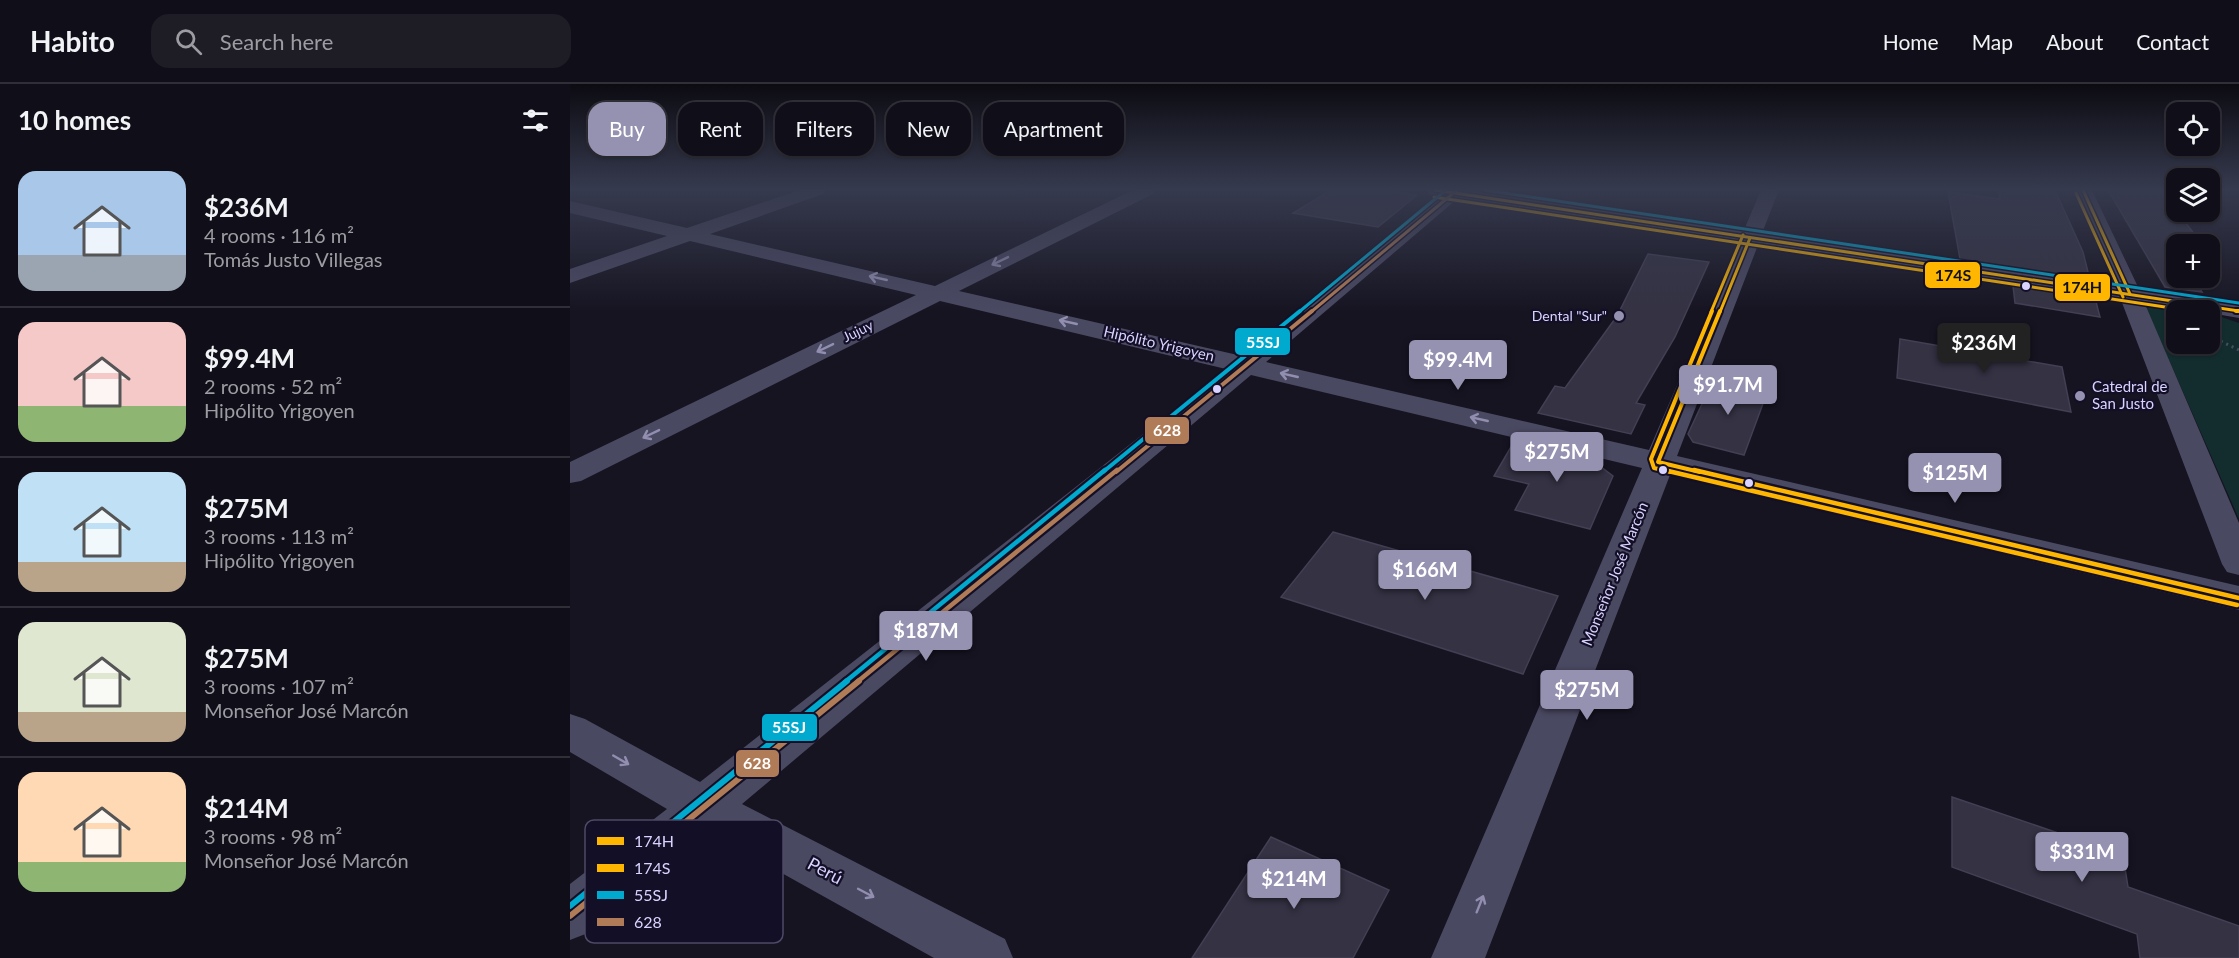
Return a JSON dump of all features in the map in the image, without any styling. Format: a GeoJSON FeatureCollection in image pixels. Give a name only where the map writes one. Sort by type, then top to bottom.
{"type":"FeatureCollection","features":[{"type":"Feature","properties":{"kind":"street","name":"Hipólito Yrigoyen"},"geometry":{"type":"LineString","coordinates":[[671,231],[938,291],[2239,598]]}},
{"type":"Feature","properties":{"kind":"street"},"geometry":{"type":"LineString","coordinates":[[570,276],[701,231]]}},
{"type":"Feature","properties":{"kind":"street","name":"Jujuy"},"geometry":{"type":"LineString","coordinates":[[570,474],[1063,231]]}},
{"type":"Feature","properties":{"kind":"street"},"geometry":{"type":"LineString","coordinates":[[688,820],[1247,365],[1402,231]]}},
{"type":"Feature","properties":{"kind":"street"},"geometry":{"type":"LineString","coordinates":[[1704,231],[2239,311]]}},
{"type":"Feature","properties":{"kind":"street","name":"Monseñor José Marcón"},"geometry":{"type":"LineString","coordinates":[[1458,958],[1753,231]]}},
{"type":"Feature","properties":{"kind":"street"},"geometry":{"type":"LineString","coordinates":[[2101,231],[2130,294],[2239,564]]}},
{"type":"Feature","properties":{"kind":"street","name":"Perú"},"geometry":{"type":"LineString","coordinates":[[570,731],[728,820]]}},
{"type":"Feature","properties":{"kind":"street","name":"Perú"},"geometry":{"type":"LineString","coordinates":[[783,849],[986,958]]}},
{"type":"Feature","properties":{"kind":"street"},"geometry":{"type":"LineString","coordinates":[[570,916],[585,904]]}},
{"type":"Feature","properties":{"kind":"path"},"geometry":{"type":"LineString","coordinates":[[2220,341],[2239,350]]}},
{"type":"Feature","properties":{"kind":"green space"},"geometry":{"type":"Polygon","coordinates":[[[2166,305],[2166,353],[2145,310],[2149,306],[2166,305]]]}},
{"type":"Feature","properties":{"kind":"green space"},"geometry":{"type":"Polygon","coordinates":[[[2220,316],[2239,323],[2239,519],[2166,354],[2220,354],[2220,316]]]}},
{"type":"Feature","properties":{"kind":"building"},"geometry":{"type":"Polygon","coordinates":[[[1955,231],[2073,231],[2083,252],[2090,280],[1960,259],[1955,231]]]}},
{"type":"Feature","properties":{"kind":"building"},"geometry":{"type":"Polygon","coordinates":[[[2132,231],[2192,231],[2194,234],[2166,234],[2166,287],[2132,231]]]}},
{"type":"Feature","properties":{"kind":"building"},"geometry":{"type":"Polygon","coordinates":[[[1648,254],[1709,262],[1675,337],[1636,403],[1645,405],[1631,434],[1538,413],[1555,386],[1565,388],[1617,316],[1648,254]]]}},
{"type":"Feature","properties":{"kind":"building"},"geometry":{"type":"Polygon","coordinates":[[[2013,286],[2095,298],[2100,317],[2015,303],[2013,286]]]}},
{"type":"Feature","properties":{"kind":"building"},"geometry":{"type":"Polygon","coordinates":[[[2172,288],[2199,288],[2202,292],[2172,288]]]}},
{"type":"Feature","properties":{"kind":"building","name":"Catedral de San Justo"},"geometry":{"type":"Polygon","coordinates":[[[1900,339],[2062,367],[2071,412],[1897,378],[1900,339]]]}},
{"type":"Feature","properties":{"kind":"building"},"geometry":{"type":"Polygon","coordinates":[[[1714,378],[1768,390],[1744,455],[1693,442],[1688,434],[1714,378]]]}},
{"type":"Feature","properties":{"kind":"building"},"geometry":{"type":"Polygon","coordinates":[[[1521,441],[1589,458],[1613,476],[1590,529],[1515,510],[1529,484],[1494,476],[1512,445],[1518,446],[1521,441]]]}},
{"type":"Feature","properties":{"kind":"building"},"geometry":{"type":"Polygon","coordinates":[[[1333,532],[1558,596],[1523,674],[1281,597],[1333,532]]]}},
{"type":"Feature","properties":{"kind":"building"},"geometry":{"type":"Polygon","coordinates":[[[1952,797],[2123,855],[2128,887],[2239,926],[2239,958],[2140,958],[2137,934],[1952,867],[1952,797]]]}},
{"type":"Feature","properties":{"kind":"building"},"geometry":{"type":"Polygon","coordinates":[[[1271,837],[1389,890],[1353,958],[1192,958],[1271,837]]]}},
{"type":"Feature","properties":{"kind":"transit line","name":"55SJ"},"geometry":{"type":"LineString","coordinates":[[676,820],[1397,231]]}},
{"type":"Feature","properties":{"kind":"transit line","name":"628"},"geometry":{"type":"LineString","coordinates":[[688,820],[1247,365],[1408,231]]}},
{"type":"Feature","properties":{"kind":"transit line","name":"174S"},"geometry":{"type":"LineString","coordinates":[[1659,231],[2166,307]]}},
{"type":"Feature","properties":{"kind":"transit line","name":"174H"},"geometry":{"type":"LineString","coordinates":[[1706,231],[2239,311]]}},
{"type":"Feature","properties":{"kind":"transit line","name":"55SJ"},"geometry":{"type":"LineString","coordinates":[[1757,231],[2239,303]]}},
{"type":"Feature","properties":{"kind":"transit line","name":"174S"},"geometry":{"type":"LineString","coordinates":[[2093,231],[2123,297]]}},
{"type":"Feature","properties":{"kind":"transit line","name":"174H"},"geometry":{"type":"LineString","coordinates":[[2101,231],[2130,294]]}},
{"type":"Feature","properties":{"kind":"transit line","name":"174S"},"geometry":{"type":"LineString","coordinates":[[1743,235],[1651,459],[1654,468],[2237,605]]}},
{"type":"Feature","properties":{"kind":"transit line","name":"174H"},"geometry":{"type":"LineString","coordinates":[[1750,238],[1658,462],[2239,598]]}},
{"type":"Feature","properties":{"kind":"transit line","name":"55SJ"},"geometry":{"type":"LineString","coordinates":[[570,906],[585,894]]}},
{"type":"Feature","properties":{"kind":"transit line","name":"628"},"geometry":{"type":"LineString","coordinates":[[570,916],[585,904]]}},
{"type":"Feature","properties":{"kind":"place","name":"Dental \"Sur\""},"geometry":{"type":"Point","coordinates":[1619,316]}},
{"type":"Feature","properties":{"kind":"place","name":"Catedral de San Justo"},"geometry":{"type":"Point","coordinates":[2080,396]}}]}
